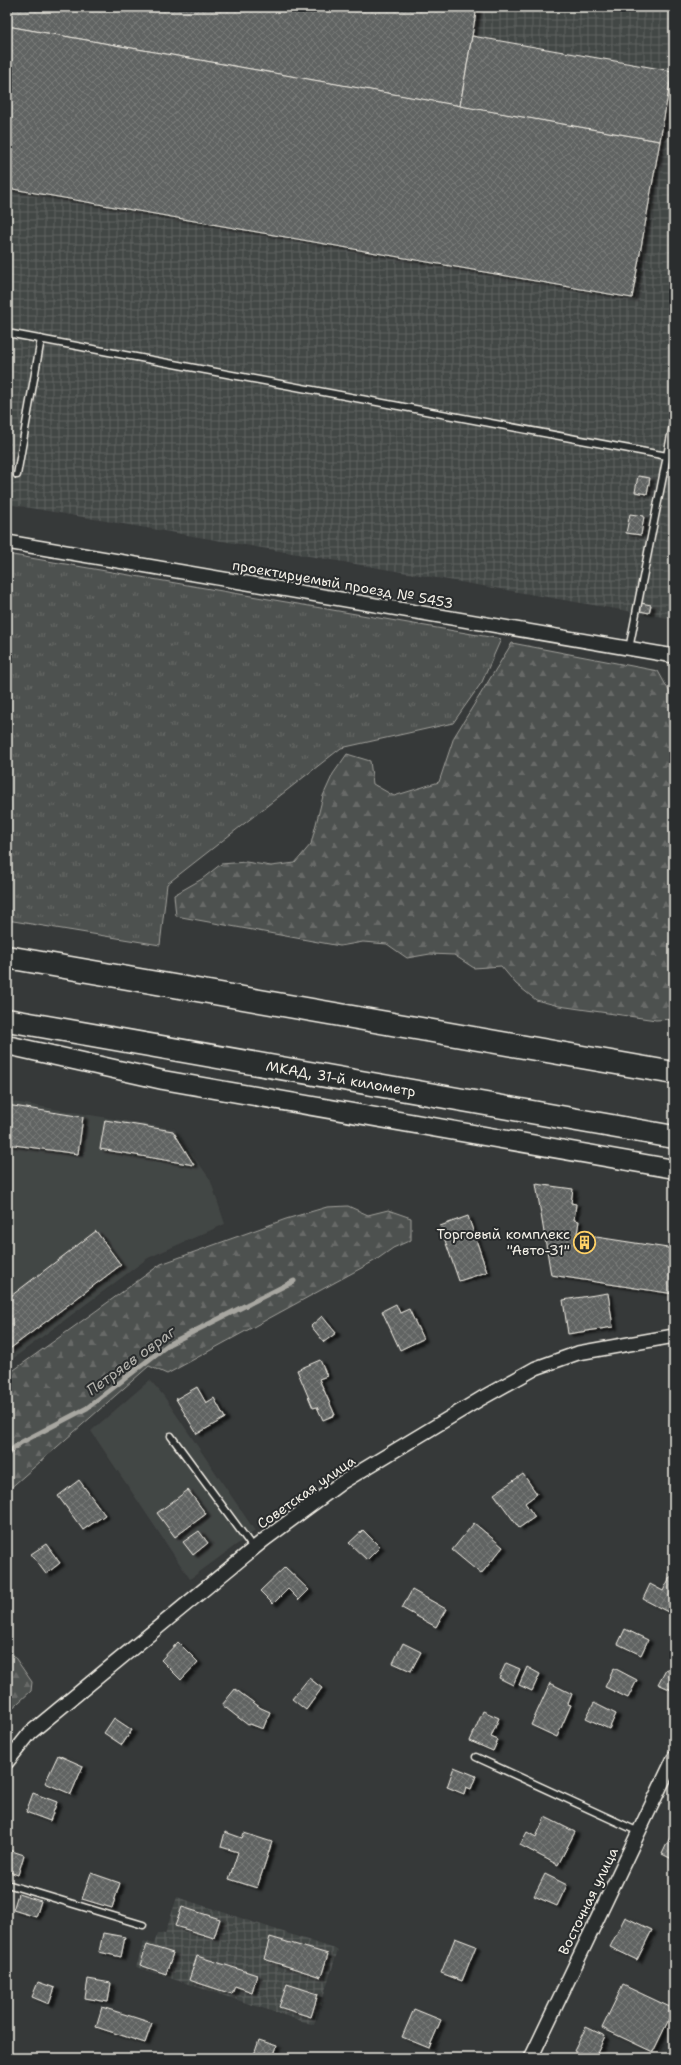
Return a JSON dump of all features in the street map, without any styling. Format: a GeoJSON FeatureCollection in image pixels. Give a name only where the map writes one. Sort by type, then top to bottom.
{"type":"FeatureCollection","features":[{"type":"Feature","properties":{"kind":"highway"},"geometry":{"type":"LineString","coordinates":[[7,957],[674,1074]]}},
{"type":"Feature","properties":{"kind":"highway","name":"МКАД, 31-й километр"},"geometry":{"type":"LineString","coordinates":[[7,1020],[674,1137]]}},
{"type":"Feature","properties":{"kind":"main road"},"geometry":{"type":"LineString","coordinates":[[7,1045],[163,1080],[674,1169]]}},
{"type":"Feature","properties":{"kind":"street","name":"проектируемый проезд № 5453"},"geometry":{"type":"LineString","coordinates":[[7,542],[674,656]]}},
{"type":"Feature","properties":{"kind":"street","name":"Советская улица"},"geometry":{"type":"LineString","coordinates":[[7,1762],[30,1733],[254,1549],[341,1483],[482,1398],[536,1368],[578,1353],[674,1336]]}},
{"type":"Feature","properties":{"kind":"street","name":"Восточная улица"},"geometry":{"type":"LineString","coordinates":[[531,2058],[674,1758]]}},
{"type":"Feature","properties":{"kind":"lane"},"geometry":{"type":"LineString","coordinates":[[7,333],[667,456]]}},
{"type":"Feature","properties":{"kind":"lane"},"geometry":{"type":"LineString","coordinates":[[17,475],[41,339]]}},
{"type":"Feature","properties":{"kind":"lane"},"geometry":{"type":"LineString","coordinates":[[629,649],[674,420]]}},
{"type":"Feature","properties":{"kind":"lane"},"geometry":{"type":"LineString","coordinates":[[171,1436],[254,1549]]}},
{"type":"Feature","properties":{"kind":"lane"},"geometry":{"type":"LineString","coordinates":[[476,1757],[639,1832]]}},
{"type":"Feature","properties":{"kind":"lane"},"geometry":{"type":"LineString","coordinates":[[7,1884],[143,1925]]}},
{"type":"Feature","properties":{"kind":"shaded area"},"geometry":{"type":"Polygon","coordinates":[[[7,7],[674,7],[674,619],[7,504],[7,7]]]}},
{"type":"Feature","properties":{"kind":"shaded area"},"geometry":{"type":"Polygon","coordinates":[[[7,1101],[174,1129],[210,1179],[225,1224],[148,1258],[7,1363],[7,1101]]]}},
{"type":"Feature","properties":{"kind":"shaded area"},"geometry":{"type":"Polygon","coordinates":[[[150,1380],[163,1395],[255,1531],[190,1579],[91,1431],[150,1380]]]}},
{"type":"Feature","properties":{"kind":"shaded area"},"geometry":{"type":"Polygon","coordinates":[[[177,1897],[338,1950],[314,2025],[136,1967],[144,1941],[154,1944],[158,1933],[165,1934],[177,1897]]]}},
{"type":"Feature","properties":{"kind":"green space"},"geometry":{"type":"Polygon","coordinates":[[[7,554],[501,639],[482,682],[453,723],[341,748],[167,884],[160,945],[7,920],[7,554]]]}},
{"type":"Feature","properties":{"kind":"green space"},"geometry":{"type":"Polygon","coordinates":[[[512,643],[658,671],[674,700],[674,1019],[656,1020],[559,1006],[536,1000],[516,984],[501,966],[474,968],[454,955],[430,954],[407,958],[387,944],[363,942],[340,946],[176,916],[174,895],[202,879],[221,864],[246,862],[271,866],[295,863],[311,844],[323,796],[333,774],[347,754],[370,761],[373,784],[394,796],[439,782],[454,737],[512,643]]]}},
{"type":"Feature","properties":{"kind":"green space"},"geometry":{"type":"Polygon","coordinates":[[[348,1206],[368,1215],[388,1210],[411,1218],[411,1240],[393,1248],[376,1260],[167,1374],[149,1366],[7,1491],[7,1375],[161,1264],[286,1219],[327,1207],[348,1206]]]}},
{"type":"Feature","properties":{"kind":"green space"},"geometry":{"type":"Polygon","coordinates":[[[7,1646],[32,1682],[31,1691],[7,1713],[7,1646]]]}},
{"type":"Feature","properties":{"kind":"building"},"geometry":{"type":"Polygon","coordinates":[[[7,7],[477,7],[460,106],[7,26],[7,7]]]}},
{"type":"Feature","properties":{"kind":"building"},"geometry":{"type":"Polygon","coordinates":[[[7,26],[660,141],[632,298],[7,188],[7,26]]]}},
{"type":"Feature","properties":{"kind":"building"},"geometry":{"type":"Polygon","coordinates":[[[472,36],[672,71],[660,141],[460,106],[472,36]]]}},
{"type":"Feature","properties":{"kind":"building"},"geometry":{"type":"Polygon","coordinates":[[[638,476],[650,478],[647,494],[635,492],[638,476]]]}},
{"type":"Feature","properties":{"kind":"building"},"geometry":{"type":"Polygon","coordinates":[[[630,514],[644,516],[641,535],[626,533],[630,514]]]}},
{"type":"Feature","properties":{"kind":"building"},"geometry":{"type":"Polygon","coordinates":[[[641,603],[651,605],[649,613],[640,611],[641,603]]]}},
{"type":"Feature","properties":{"kind":"building"},"geometry":{"type":"Polygon","coordinates":[[[7,1105],[83,1117],[78,1154],[7,1144],[7,1105]]]}},
{"type":"Feature","properties":{"kind":"building"},"geometry":{"type":"Polygon","coordinates":[[[105,1120],[173,1131],[194,1165],[100,1149],[105,1120]]]}},
{"type":"Feature","properties":{"kind":"building","name":"Торговый комплекс \"Авто-31\""},"geometry":{"type":"Polygon","coordinates":[[[536,1184],[573,1189],[571,1203],[576,1204],[574,1220],[579,1221],[577,1234],[674,1249],[674,1294],[551,1275],[536,1184]]]}},
{"type":"Feature","properties":{"kind":"building"},"geometry":{"type":"Polygon","coordinates":[[[468,1216],[487,1272],[459,1281],[440,1226],[468,1216]]]}},
{"type":"Feature","properties":{"kind":"building"},"geometry":{"type":"Polygon","coordinates":[[[96,1231],[121,1265],[7,1351],[7,1299],[96,1231]]]}},
{"type":"Feature","properties":{"kind":"building"},"geometry":{"type":"Polygon","coordinates":[[[608,1293],[613,1327],[568,1334],[563,1300],[608,1293]]]}},
{"type":"Feature","properties":{"kind":"building"},"geometry":{"type":"Polygon","coordinates":[[[396,1304],[400,1313],[409,1309],[423,1339],[400,1350],[382,1311],[396,1304]]]}},
{"type":"Feature","properties":{"kind":"building"},"geometry":{"type":"Polygon","coordinates":[[[322,1316],[336,1333],[324,1342],[311,1326],[322,1316]]]}},
{"type":"Feature","properties":{"kind":"building"},"geometry":{"type":"Polygon","coordinates":[[[320,1360],[327,1376],[319,1379],[335,1415],[323,1420],[317,1407],[313,1408],[297,1370],[320,1360]]]}},
{"type":"Feature","properties":{"kind":"building"},"geometry":{"type":"Polygon","coordinates":[[[197,1387],[206,1403],[214,1398],[225,1418],[197,1434],[176,1399],[197,1387]]]}},
{"type":"Feature","properties":{"kind":"building"},"geometry":{"type":"Polygon","coordinates":[[[523,1474],[537,1494],[525,1503],[535,1517],[519,1528],[494,1494],[523,1474]]]}},
{"type":"Feature","properties":{"kind":"building"},"geometry":{"type":"Polygon","coordinates":[[[79,1480],[105,1515],[83,1530],[58,1496],[79,1480]]]}},
{"type":"Feature","properties":{"kind":"building"},"geometry":{"type":"Polygon","coordinates":[[[188,1490],[206,1514],[175,1537],[157,1513],[188,1490]]]}},
{"type":"Feature","properties":{"kind":"building"},"geometry":{"type":"Polygon","coordinates":[[[474,1523],[503,1547],[481,1574],[452,1550],[474,1523]]]}},
{"type":"Feature","properties":{"kind":"building"},"geometry":{"type":"Polygon","coordinates":[[[363,1530],[380,1547],[367,1560],[349,1543],[363,1530]]]}},
{"type":"Feature","properties":{"kind":"building"},"geometry":{"type":"Polygon","coordinates":[[[199,1531],[208,1543],[193,1555],[183,1542],[199,1531]]]}},
{"type":"Feature","properties":{"kind":"building"},"geometry":{"type":"Polygon","coordinates":[[[46,1544],[60,1563],[46,1574],[31,1554],[46,1544]]]}},
{"type":"Feature","properties":{"kind":"building"},"geometry":{"type":"Polygon","coordinates":[[[285,1567],[309,1590],[299,1600],[288,1589],[273,1604],[260,1591],[285,1567]]]}},
{"type":"Feature","properties":{"kind":"building"},"geometry":{"type":"Polygon","coordinates":[[[670,1577],[674,1579],[674,1600],[668,1612],[643,1599],[650,1584],[663,1591],[670,1577]]]}},
{"type":"Feature","properties":{"kind":"building"},"geometry":{"type":"Polygon","coordinates":[[[412,1590],[446,1609],[436,1627],[402,1608],[412,1590]]]}},
{"type":"Feature","properties":{"kind":"building"},"geometry":{"type":"Polygon","coordinates":[[[625,1629],[648,1640],[641,1655],[618,1644],[625,1629]]]}},
{"type":"Feature","properties":{"kind":"building"},"geometry":{"type":"Polygon","coordinates":[[[178,1642],[198,1662],[181,1680],[161,1660],[178,1642]]]}},
{"type":"Feature","properties":{"kind":"building"},"geometry":{"type":"Polygon","coordinates":[[[403,1643],[421,1652],[411,1671],[393,1663],[403,1643]]]}},
{"type":"Feature","properties":{"kind":"building"},"geometry":{"type":"Polygon","coordinates":[[[506,1663],[520,1669],[513,1685],[499,1678],[506,1663]]]}},
{"type":"Feature","properties":{"kind":"building"},"geometry":{"type":"Polygon","coordinates":[[[527,1667],[540,1674],[532,1691],[519,1685],[527,1667]]]}},
{"type":"Feature","properties":{"kind":"building"},"geometry":{"type":"Polygon","coordinates":[[[614,1668],[637,1680],[628,1698],[605,1687],[614,1668]]]}},
{"type":"Feature","properties":{"kind":"building"},"geometry":{"type":"Polygon","coordinates":[[[666,1669],[674,1673],[674,1691],[658,1684],[666,1669]]]}},
{"type":"Feature","properties":{"kind":"building"},"geometry":{"type":"Polygon","coordinates":[[[309,1678],[322,1688],[306,1710],[292,1699],[309,1678]]]}},
{"type":"Feature","properties":{"kind":"building"},"geometry":{"type":"Polygon","coordinates":[[[550,1683],[572,1694],[568,1704],[571,1705],[557,1737],[531,1725],[550,1683]]]}},
{"type":"Feature","properties":{"kind":"building"},"geometry":{"type":"Polygon","coordinates":[[[235,1689],[261,1708],[270,1712],[263,1729],[250,1724],[248,1725],[222,1705],[235,1689]]]}},
{"type":"Feature","properties":{"kind":"building"},"geometry":{"type":"Polygon","coordinates":[[[594,1703],[616,1714],[609,1729],[586,1718],[594,1703]]]}},
{"type":"Feature","properties":{"kind":"building"},"geometry":{"type":"Polygon","coordinates":[[[483,1711],[499,1718],[491,1737],[498,1740],[493,1751],[470,1741],[483,1711]]]}},
{"type":"Feature","properties":{"kind":"building"},"geometry":{"type":"Polygon","coordinates":[[[114,1718],[132,1730],[122,1745],[104,1733],[114,1718]]]}},
{"type":"Feature","properties":{"kind":"building"},"geometry":{"type":"Polygon","coordinates":[[[58,1755],[83,1766],[71,1794],[45,1783],[58,1755]]]}},
{"type":"Feature","properties":{"kind":"building"},"geometry":{"type":"Polygon","coordinates":[[[454,1767],[476,1776],[471,1789],[466,1787],[464,1794],[447,1787],[454,1767]]]}},
{"type":"Feature","properties":{"kind":"building"},"geometry":{"type":"Polygon","coordinates":[[[33,1793],[57,1802],[50,1821],[26,1812],[33,1793]]]}},
{"type":"Feature","properties":{"kind":"building"},"geometry":{"type":"Polygon","coordinates":[[[545,1817],[575,1832],[558,1865],[520,1845],[527,1832],[536,1837],[545,1817]]]}},
{"type":"Feature","properties":{"kind":"building"},"geometry":{"type":"Polygon","coordinates":[[[674,1829],[674,1860],[662,1854],[674,1829]]]}},
{"type":"Feature","properties":{"kind":"building"},"geometry":{"type":"Polygon","coordinates":[[[225,1832],[242,1838],[244,1833],[272,1842],[257,1888],[229,1879],[238,1852],[221,1847],[225,1832]]]}},
{"type":"Feature","properties":{"kind":"building"},"geometry":{"type":"Polygon","coordinates":[[[9,1850],[24,1855],[18,1875],[7,1871],[9,1850]]]}},
{"type":"Feature","properties":{"kind":"building"},"geometry":{"type":"Polygon","coordinates":[[[91,1873],[120,1883],[112,1908],[82,1899],[91,1873]]]}},
{"type":"Feature","properties":{"kind":"building"},"geometry":{"type":"Polygon","coordinates":[[[545,1874],[567,1885],[557,1906],[534,1896],[545,1874]]]}},
{"type":"Feature","properties":{"kind":"building"},"geometry":{"type":"Polygon","coordinates":[[[18,1894],[41,1901],[36,1917],[13,1910],[18,1894]]]}},
{"type":"Feature","properties":{"kind":"building"},"geometry":{"type":"Polygon","coordinates":[[[182,1907],[220,1919],[214,1938],[175,1926],[182,1907]]]}},
{"type":"Feature","properties":{"kind":"building"},"geometry":{"type":"Polygon","coordinates":[[[625,1917],[652,1930],[637,1960],[610,1947],[625,1917]]]}},
{"type":"Feature","properties":{"kind":"building"},"geometry":{"type":"Polygon","coordinates":[[[103,1933],[125,1937],[121,1957],[99,1952],[103,1933]]]}},
{"type":"Feature","properties":{"kind":"building"},"geometry":{"type":"Polygon","coordinates":[[[270,1937],[328,1954],[321,1977],[264,1959],[270,1937]]]}},
{"type":"Feature","properties":{"kind":"building"},"geometry":{"type":"Polygon","coordinates":[[[455,1938],[476,1946],[462,1981],[441,1973],[455,1938]]]}},
{"type":"Feature","properties":{"kind":"building"},"geometry":{"type":"Polygon","coordinates":[[[147,1945],[173,1953],[166,1974],[140,1965],[147,1945]]]}},
{"type":"Feature","properties":{"kind":"building"},"geometry":{"type":"Polygon","coordinates":[[[197,1956],[257,1975],[252,1992],[235,1986],[232,1994],[189,1980],[197,1956]]]}},
{"type":"Feature","properties":{"kind":"building"},"geometry":{"type":"Polygon","coordinates":[[[88,1979],[111,1983],[108,2002],[85,1998],[88,1979]]]}},
{"type":"Feature","properties":{"kind":"building"},"geometry":{"type":"Polygon","coordinates":[[[38,1982],[55,1988],[49,2004],[32,1997],[38,1982]]]}},
{"type":"Feature","properties":{"kind":"building"},"geometry":{"type":"Polygon","coordinates":[[[287,1984],[318,1994],[311,2017],[279,2007],[287,1984]]]}},
{"type":"Feature","properties":{"kind":"building"},"geometry":{"type":"Polygon","coordinates":[[[623,1985],[674,2009],[653,2052],[602,2028],[623,1985]]]}},
{"type":"Feature","properties":{"kind":"building"},"geometry":{"type":"Polygon","coordinates":[[[102,2007],[152,2023],[145,2043],[96,2027],[102,2007]]]}},
{"type":"Feature","properties":{"kind":"building"},"geometry":{"type":"Polygon","coordinates":[[[414,2009],[441,2020],[429,2048],[402,2037],[414,2009]]]}},
{"type":"Feature","properties":{"kind":"building"},"geometry":{"type":"Polygon","coordinates":[[[586,2027],[605,2036],[595,2058],[588,2058],[574,2051],[586,2027]]]}},
{"type":"Feature","properties":{"kind":"building"},"geometry":{"type":"Polygon","coordinates":[[[259,2040],[277,2046],[273,2058],[253,2058],[259,2040]]]}},
{"type":"Feature","properties":{"kind":"waterway","name":"Петряев овраг"},"geometry":{"type":"LineString","coordinates":[[7,1454],[20,1443],[87,1408],[169,1344],[294,1281]]}},
{"type":"Feature","properties":{"kind":"place","name":"Торговый комплекс \"Авто-31\""},"geometry":{"type":"Point","coordinates":[585,1242]}}]}
